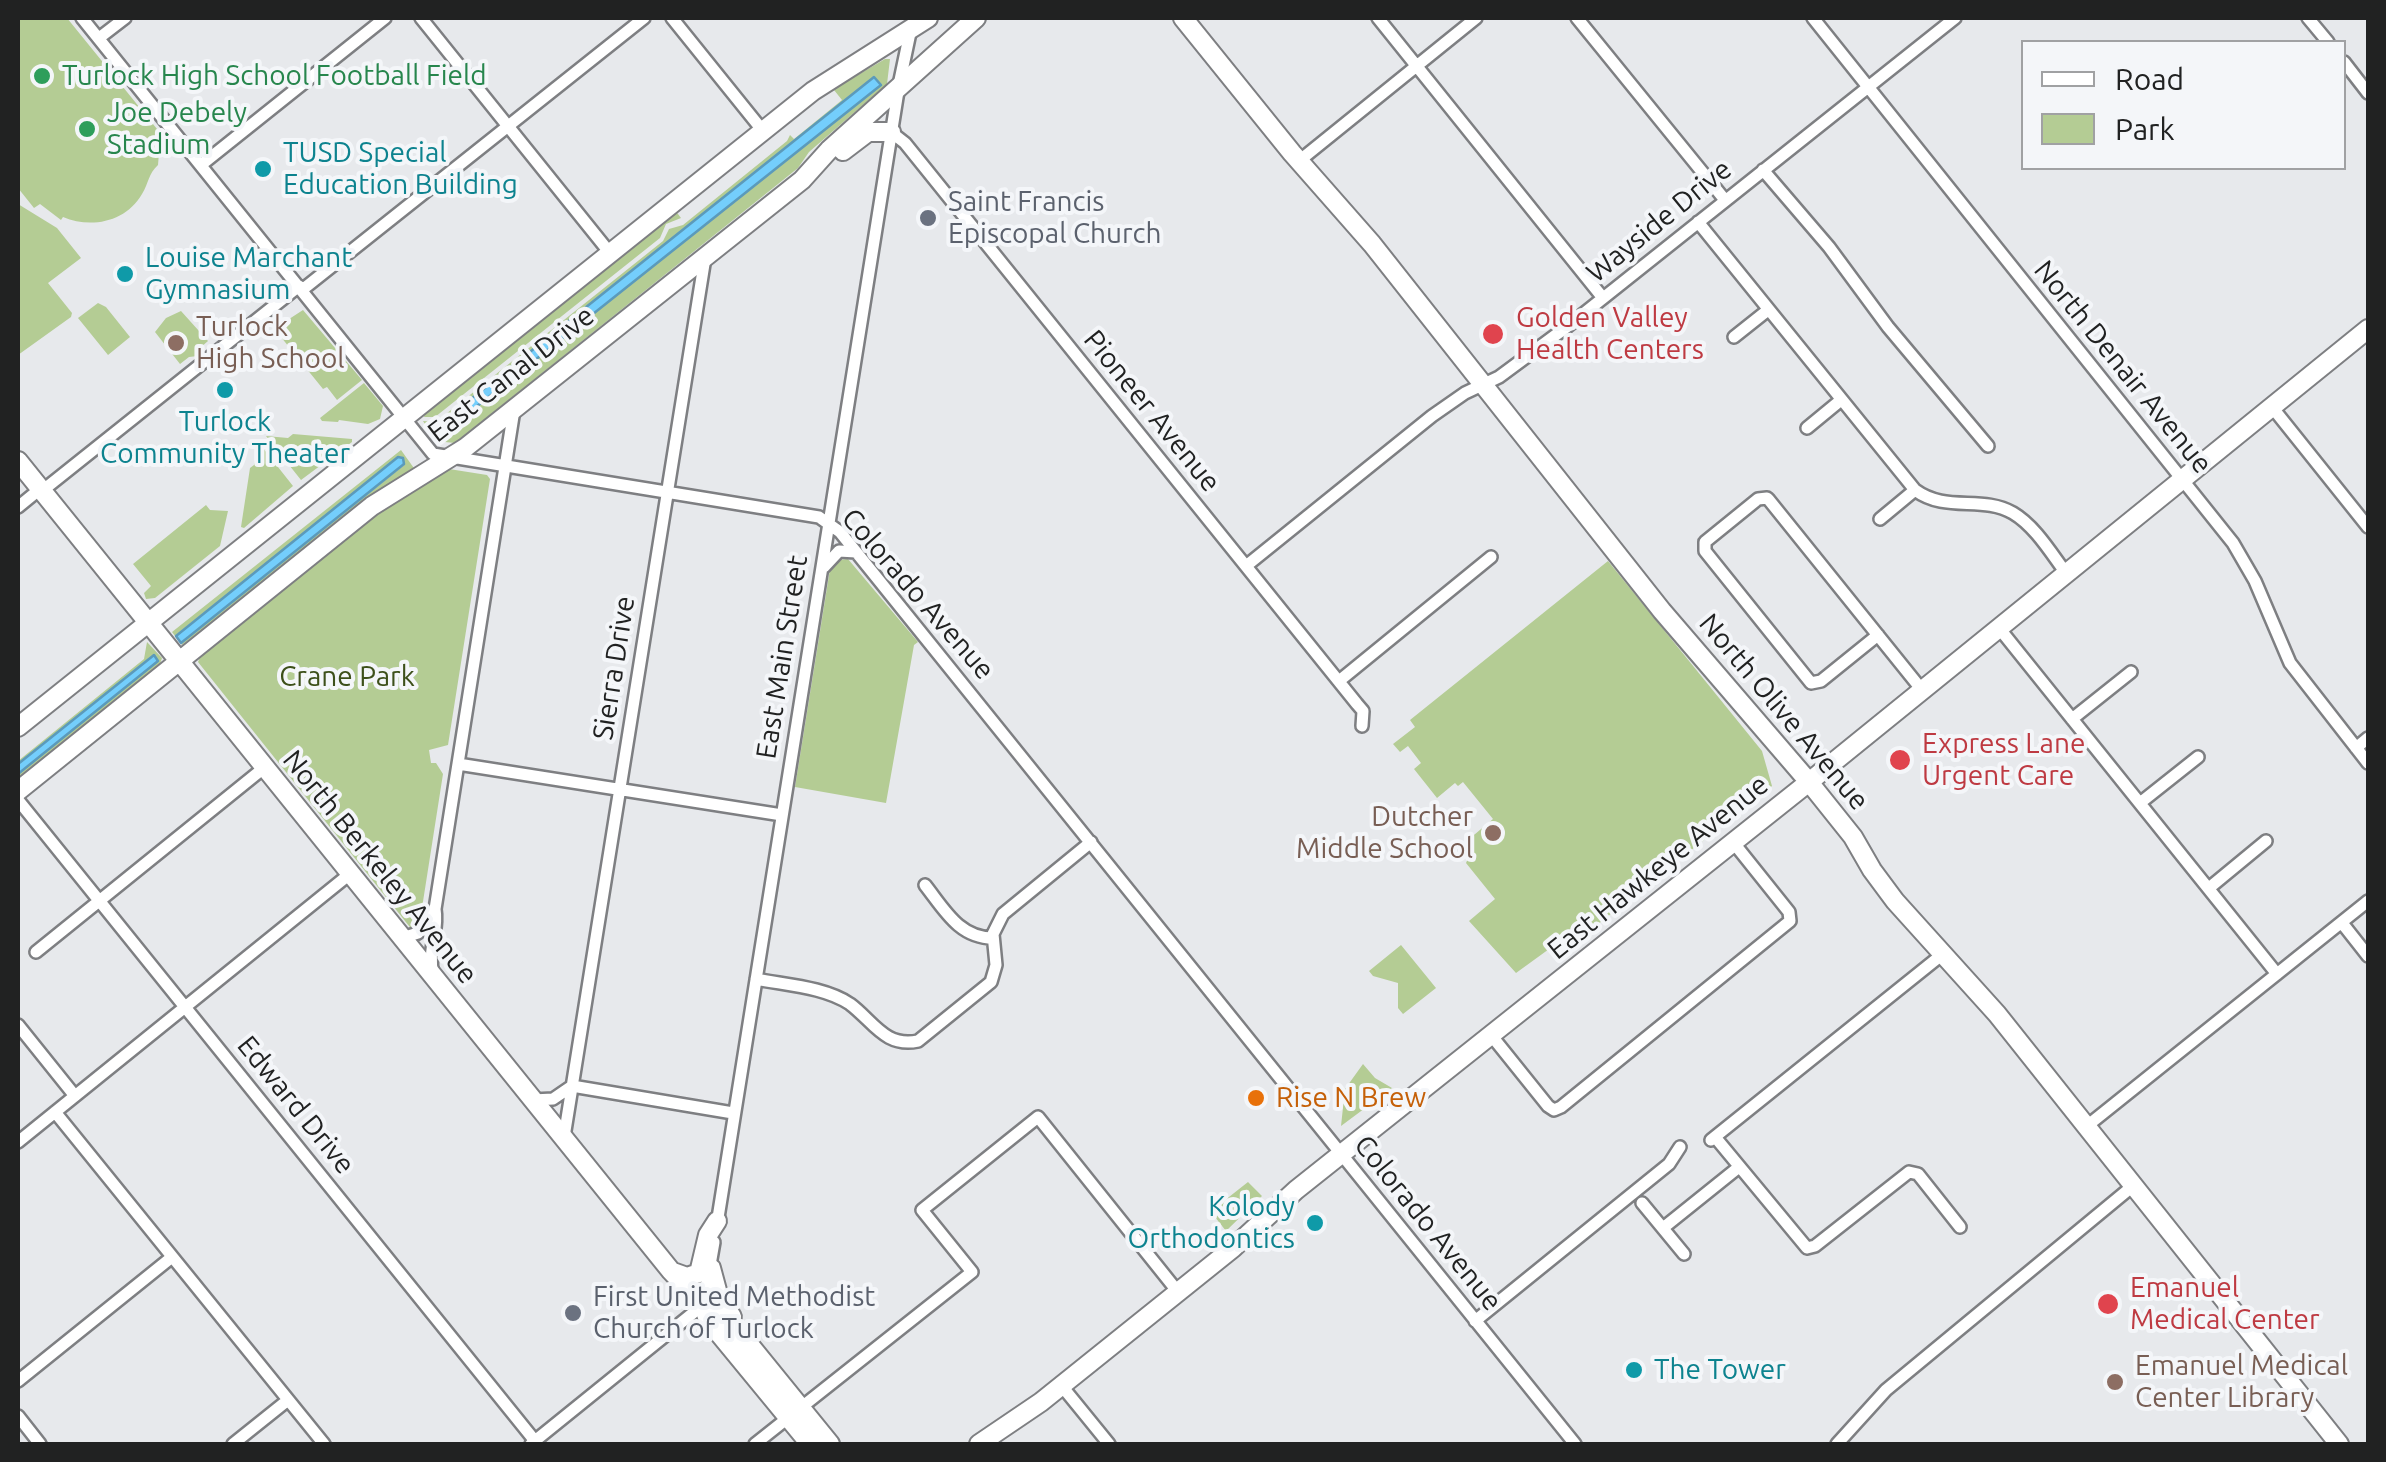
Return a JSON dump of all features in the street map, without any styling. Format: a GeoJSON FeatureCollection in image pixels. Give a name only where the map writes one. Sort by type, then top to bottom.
{"type":"FeatureCollection","features":[{"type":"Feature","properties":{"kind":"street"},"geometry":{"type":"LineString","coordinates":[[82,18],[431,452],[449,458]]}},
{"type":"Feature","properties":{"kind":"street"},"geometry":{"type":"LineString","coordinates":[[99,38],[125,18]]}},
{"type":"Feature","properties":{"kind":"street"},"geometry":{"type":"LineString","coordinates":[[201,166],[385,18]]}},
{"type":"Feature","properties":{"kind":"street"},"geometry":{"type":"LineString","coordinates":[[421,18],[610,252]]}},
{"type":"Feature","properties":{"kind":"street"},"geometry":{"type":"LineString","coordinates":[[18,507],[644,18]]}},
{"type":"Feature","properties":{"kind":"street"},"geometry":{"type":"LineString","coordinates":[[672,18],[763,131]]}},
{"type":"Feature","properties":{"kind":"street","name":"East Canal Drive"},"geometry":{"type":"LineString","coordinates":[[18,727],[763,131],[912,22],[928,18]]}},
{"type":"Feature","properties":{"kind":"street","name":"East Canal Drive"},"geometry":{"type":"LineString","coordinates":[[18,792],[372,506],[449,458],[514,410],[802,180],[829,150],[976,18]]}},
{"type":"Feature","properties":{"kind":"street","name":"North Olive Avenue"},"geometry":{"type":"LineString","coordinates":[[1182,18],[1372,244],[1662,612],[1809,782],[1853,837],[1884,886],[2087,1126],[2339,1444]]}},
{"type":"Feature","properties":{"kind":"street"},"geometry":{"type":"LineString","coordinates":[[1378,18],[1603,298]]}},
{"type":"Feature","properties":{"kind":"street"},"geometry":{"type":"LineString","coordinates":[[1299,161],[1476,18]]}},
{"type":"Feature","properties":{"kind":"street"},"geometry":{"type":"LineString","coordinates":[[1577,18],[1725,200]]}},
{"type":"Feature","properties":{"kind":"street","name":"North Denair Avenue"},"geometry":{"type":"LineString","coordinates":[[1813,18],[2245,562],[2296,671],[2368,763]]}},
{"type":"Feature","properties":{"kind":"street","name":"Wayside Drive"},"geometry":{"type":"LineString","coordinates":[[1246,566],[1418,426],[1465,393],[1504,374],[1603,298],[1955,18]]}},
{"type":"Feature","properties":{"kind":"street"},"geometry":{"type":"LineString","coordinates":[[2308,18],[2326,40]]}},
{"type":"Feature","properties":{"kind":"street","name":"East Main Street"},"geometry":{"type":"LineString","coordinates":[[702,1305],[912,22]]}},
{"type":"Feature","properties":{"kind":"street"},"geometry":{"type":"LineString","coordinates":[[2346,65],[2368,93]]}},
{"type":"Feature","properties":{"kind":"street"},"geometry":{"type":"LineString","coordinates":[[802,180],[868,132],[891,132]]}},
{"type":"Feature","properties":{"kind":"street","name":"Pioneer Avenue"},"geometry":{"type":"LineString","coordinates":[[891,132],[905,143],[1339,681],[1362,711],[1362,726]]}},
{"type":"Feature","properties":{"kind":"street"},"geometry":{"type":"LineString","coordinates":[[1763,170],[1829,246],[1888,328],[1988,446]]}},
{"type":"Feature","properties":{"kind":"street"},"geometry":{"type":"LineString","coordinates":[[1698,222],[1915,490],[1935,502],[1992,505],[2014,514],[2031,528],[2066,573]]}},
{"type":"Feature","properties":{"kind":"street","name":"Sierra Drive"},"geometry":{"type":"LineString","coordinates":[[564,1138],[705,257]]}},
{"type":"Feature","properties":{"kind":"street"},"geometry":{"type":"LineString","coordinates":[[1734,337],[1768,310]]}},
{"type":"Feature","properties":{"kind":"street","name":"East Hawkeye Avenue"},"geometry":{"type":"LineString","coordinates":[[979,1444],[1178,1292],[1340,1155],[2367,334]]}},
{"type":"Feature","properties":{"kind":"street"},"geometry":{"type":"LineString","coordinates":[[1807,428],[1841,400]]}},
{"type":"Feature","properties":{"kind":"street"},"geometry":{"type":"LineString","coordinates":[[2272,407],[2368,527]]}},
{"type":"Feature","properties":{"kind":"street"},"geometry":{"type":"LineString","coordinates":[[434,978],[430,952],[437,917],[435,908],[514,410]]}},
{"type":"Feature","properties":{"kind":"street","name":"Colorado Avenue"},"geometry":{"type":"LineString","coordinates":[[449,458],[830,522],[1575,1444]]}},
{"type":"Feature","properties":{"kind":"street","name":"North Berkeley Avenue"},"geometry":{"type":"LineString","coordinates":[[18,461],[702,1305],[708,1320],[795,1413],[830,1444]]}},
{"type":"Feature","properties":{"kind":"street"},"geometry":{"type":"LineString","coordinates":[[1880,519],[1915,490]]}},
{"type":"Feature","properties":{"kind":"street"},"geometry":{"type":"LineString","coordinates":[[1878,635],[1814,684],[1704,546],[1758,499],[1770,500],[1878,635],[1922,690]]}},
{"type":"Feature","properties":{"kind":"street"},"geometry":{"type":"LineString","coordinates":[[822,571],[836,552],[856,552]]}},
{"type":"Feature","properties":{"kind":"street"},"geometry":{"type":"LineString","coordinates":[[1339,681],[1491,557]]}},
{"type":"Feature","properties":{"kind":"street"},"geometry":{"type":"LineString","coordinates":[[1999,628],[2277,974]]}},
{"type":"Feature","properties":{"kind":"street"},"geometry":{"type":"LineString","coordinates":[[2072,719],[2131,672]]}},
{"type":"Feature","properties":{"kind":"street"},"geometry":{"type":"LineString","coordinates":[[2356,748],[2368,738]]}},
{"type":"Feature","properties":{"kind":"street"},"geometry":{"type":"LineString","coordinates":[[2140,804],[2198,757]]}},
{"type":"Feature","properties":{"kind":"street"},"geometry":{"type":"LineString","coordinates":[[458,764],[782,814]]}},
{"type":"Feature","properties":{"kind":"street"},"geometry":{"type":"LineString","coordinates":[[36,952],[265,767]]}},
{"type":"Feature","properties":{"kind":"street","name":"Edward Drive"},"geometry":{"type":"LineString","coordinates":[[18,800],[533,1443]]}},
{"type":"Feature","properties":{"kind":"street"},"geometry":{"type":"LineString","coordinates":[[2208,888],[2266,841]]}},
{"type":"Feature","properties":{"kind":"street"},"geometry":{"type":"LineString","coordinates":[[756,979],[835,996],[856,1009],[886,1037],[914,1042],[988,986],[995,970],[993,938],[1006,910],[1091,842]]}},
{"type":"Feature","properties":{"kind":"street"},"geometry":{"type":"LineString","coordinates":[[1492,1035],[1548,1106],[1554,1110],[1560,1107],[1790,921],[1788,912],[1733,842]]}},
{"type":"Feature","properties":{"kind":"street"},"geometry":{"type":"LineString","coordinates":[[18,1142],[351,873]]}},
{"type":"Feature","properties":{"kind":"street"},"geometry":{"type":"LineString","coordinates":[[925,885],[960,928],[975,936],[993,938]]}},
{"type":"Feature","properties":{"kind":"street"},"geometry":{"type":"LineString","coordinates":[[2087,1126],[2368,901]]}},
{"type":"Feature","properties":{"kind":"street"},"geometry":{"type":"LineString","coordinates":[[402,938],[418,933],[435,908]]}},
{"type":"Feature","properties":{"kind":"street"},"geometry":{"type":"LineString","coordinates":[[2342,922],[2368,956]]}},
{"type":"Feature","properties":{"kind":"street"},"geometry":{"type":"LineString","coordinates":[[1944,953],[1713,1138],[1807,1248],[1815,1246],[1906,1174],[1916,1172],[1960,1227]]}},
{"type":"Feature","properties":{"kind":"street"},"geometry":{"type":"LineString","coordinates":[[18,1025],[74,1096]]}},
{"type":"Feature","properties":{"kind":"street"},"geometry":{"type":"LineString","coordinates":[[533,1100],[553,1099],[572,1086],[733,1113]]}},
{"type":"Feature","properties":{"kind":"street"},"geometry":{"type":"LineString","coordinates":[[55,1112],[324,1444]]}},
{"type":"Feature","properties":{"kind":"street"},"geometry":{"type":"LineString","coordinates":[[755,1444],[972,1272],[922,1210],[1038,1117],[1178,1292]]}},
{"type":"Feature","properties":{"kind":"street"},"geometry":{"type":"LineString","coordinates":[[1476,1321],[1672,1162],[1680,1147]]}},
{"type":"Feature","properties":{"kind":"street"},"geometry":{"type":"LineString","coordinates":[[1663,1228],[1739,1167]]}},
{"type":"Feature","properties":{"kind":"street"},"geometry":{"type":"LineString","coordinates":[[1837,1444],[1886,1390],[2134,1185]]}},
{"type":"Feature","properties":{"kind":"street"},"geometry":{"type":"LineString","coordinates":[[1642,1203],[1684,1254]]}},
{"type":"Feature","properties":{"kind":"street"},"geometry":{"type":"LineString","coordinates":[[672,1271],[685,1277],[699,1273],[708,1235],[717,1221]]}},
{"type":"Feature","properties":{"kind":"street"},"geometry":{"type":"LineString","coordinates":[[18,1381],[172,1257]]}},
{"type":"Feature","properties":{"kind":"street"},"geometry":{"type":"LineString","coordinates":[[710,1268],[722,1302],[748,1342]]}},
{"type":"Feature","properties":{"kind":"street"},"geometry":{"type":"LineString","coordinates":[[533,1443],[702,1305]]}},
{"type":"Feature","properties":{"kind":"street","name":"North Berkeley Avenue"},"geometry":{"type":"LineString","coordinates":[[702,1305],[718,1311],[748,1342],[795,1413],[810,1444]]}},
{"type":"Feature","properties":{"kind":"street"},"geometry":{"type":"LineString","coordinates":[[1061,1385],[1109,1444]]}},
{"type":"Feature","properties":{"kind":"street"},"geometry":{"type":"LineString","coordinates":[[233,1444],[288,1400]]}},
{"type":"Feature","properties":{"kind":"street"},"geometry":{"type":"LineString","coordinates":[[18,1416],[40,1444]]}},
{"type":"Feature","properties":{"kind":"green space","name":"Joe Debely Stadium"},"geometry":{"type":"Polygon","coordinates":[[[18,18],[67,18],[170,145],[159,153],[158,165],[135,204],[117,217],[96,222],[63,217],[61,220],[40,204],[34,208],[18,188],[18,18]]]}},
{"type":"Feature","properties":{"kind":"green space"},"geometry":{"type":"Polygon","coordinates":[[[890,59],[887,84],[809,152],[798,168],[455,443],[435,441],[423,421],[436,422],[663,241],[669,229],[683,225],[790,135],[794,139],[842,100],[834,90],[810,105],[812,102],[890,59]],[[874,77],[432,431],[437,438],[877,86],[874,77]]]}},
{"type":"Feature","properties":{"kind":"green space"},"geometry":{"type":"Polygon","coordinates":[[[18,204],[57,228],[81,258],[48,283],[72,313],[71,317],[18,355],[18,204]]]}},
{"type":"Feature","properties":{"kind":"green space"},"geometry":{"type":"Polygon","coordinates":[[[675,210],[681,218],[666,224],[660,238],[435,417],[424,417],[425,413],[675,210]]]}},
{"type":"Feature","properties":{"kind":"green space"},"geometry":{"type":"Polygon","coordinates":[[[98,303],[106,307],[130,337],[108,355],[78,318],[98,303]]]}},
{"type":"Feature","properties":{"kind":"green space"},"geometry":{"type":"Polygon","coordinates":[[[303,310],[362,380],[337,400],[327,387],[323,389],[268,321],[276,315],[283,323],[303,310]]]}},
{"type":"Feature","properties":{"kind":"green space"},"geometry":{"type":"Polygon","coordinates":[[[181,311],[208,341],[198,356],[180,364],[155,332],[166,318],[181,311]]]}},
{"type":"Feature","properties":{"kind":"green space"},"geometry":{"type":"Polygon","coordinates":[[[364,383],[383,406],[380,419],[368,424],[322,421],[320,418],[364,383]]]}},
{"type":"Feature","properties":{"kind":"green space"},"geometry":{"type":"Polygon","coordinates":[[[293,434],[352,442],[301,480],[266,436],[288,438],[293,434]]]}},
{"type":"Feature","properties":{"kind":"green space"},"geometry":{"type":"Polygon","coordinates":[[[259,443],[293,486],[244,528],[241,527],[250,468],[259,443]]]}},
{"type":"Feature","properties":{"kind":"green space"},"geometry":{"type":"Polygon","coordinates":[[[401,450],[416,471],[182,645],[172,632],[401,450]],[[398,458],[176,635],[182,643],[404,465],[404,460],[398,458]]]}},
{"type":"Feature","properties":{"kind":"green space","name":"Crane Park"},"geometry":{"type":"Polygon","coordinates":[[[449,469],[487,475],[490,479],[448,745],[429,750],[431,763],[436,763],[443,774],[419,927],[413,931],[198,662],[202,652],[379,512],[449,469]]]}},
{"type":"Feature","properties":{"kind":"green space"},"geometry":{"type":"Polygon","coordinates":[[[206,505],[210,510],[228,511],[220,546],[155,598],[146,599],[144,593],[151,586],[133,564],[206,505]]]}},
{"type":"Feature","properties":{"kind":"green space"},"geometry":{"type":"Polygon","coordinates":[[[848,559],[918,642],[914,645],[886,803],[795,787],[830,569],[837,560],[848,559]]]}},
{"type":"Feature","properties":{"kind":"green space"},"geometry":{"type":"Polygon","coordinates":[[[1608,561],[1762,751],[1772,786],[1568,948],[1556,944],[1516,973],[1469,921],[1495,899],[1466,863],[1471,852],[1468,840],[1493,819],[1463,782],[1458,786],[1455,783],[1437,798],[1414,769],[1421,763],[1408,746],[1400,752],[1393,744],[1415,727],[1410,720],[1608,561]]]}},
{"type":"Feature","properties":{"kind":"green space"},"geometry":{"type":"Polygon","coordinates":[[[147,642],[162,658],[159,667],[18,782],[18,774],[158,661],[153,655],[18,764],[144,659],[147,642]]]}},
{"type":"Feature","properties":{"kind":"green space"},"geometry":{"type":"Polygon","coordinates":[[[1401,945],[1436,988],[1403,1014],[1398,1008],[1398,983],[1373,976],[1369,971],[1401,945]]]}},
{"type":"Feature","properties":{"kind":"green space"},"geometry":{"type":"Polygon","coordinates":[[[1363,1064],[1375,1078],[1392,1088],[1341,1126],[1345,1089],[1363,1064]]]}},
{"type":"Feature","properties":{"kind":"green space"},"geometry":{"type":"Polygon","coordinates":[[[1248,1182],[1262,1196],[1226,1231],[1215,1217],[1215,1208],[1248,1182]]]}},
{"type":"Feature","properties":{"kind":"water"},"geometry":{"type":"Polygon","coordinates":[[[874,77],[881,85],[437,438],[432,437],[431,431],[874,77]]]}},
{"type":"Feature","properties":{"kind":"water"},"geometry":{"type":"Polygon","coordinates":[[[398,457],[403,458],[404,464],[181,643],[176,636],[398,457]]]}},
{"type":"Feature","properties":{"kind":"water"},"geometry":{"type":"Polygon","coordinates":[[[154,655],[158,661],[18,774],[18,764],[154,655]]]}},
{"type":"Feature","properties":{"kind":"place","name":"Turlock High School Football Field"},"geometry":{"type":"Point","coordinates":[42,76]}},
{"type":"Feature","properties":{"kind":"place","name":"Joe Debely Stadium"},"geometry":{"type":"Point","coordinates":[87,129]}},
{"type":"Feature","properties":{"kind":"place","name":"TUSD Special Education Building"},"geometry":{"type":"Point","coordinates":[263,169]}},
{"type":"Feature","properties":{"kind":"place","name":"Saint Francis Episcopal Church"},"geometry":{"type":"Point","coordinates":[928,218]}},
{"type":"Feature","properties":{"kind":"place","name":"Louise Marchant Gymnasium"},"geometry":{"type":"Point","coordinates":[125,274]}},
{"type":"Feature","properties":{"kind":"place","name":"Golden Valley Health Centers"},"geometry":{"type":"Point","coordinates":[1493,334]}},
{"type":"Feature","properties":{"kind":"place","name":"Turlock High School"},"geometry":{"type":"Point","coordinates":[176,343]}},
{"type":"Feature","properties":{"kind":"place","name":"Turlock Community Theater"},"geometry":{"type":"Point","coordinates":[225,390]}},
{"type":"Feature","properties":{"kind":"place","name":"Express Lane Urgent Care"},"geometry":{"type":"Point","coordinates":[1900,760]}},
{"type":"Feature","properties":{"kind":"place","name":"Dutcher Middle School"},"geometry":{"type":"Point","coordinates":[1493,833]}},
{"type":"Feature","properties":{"kind":"place","name":"Rise N Brew"},"geometry":{"type":"Point","coordinates":[1256,1098]}},
{"type":"Feature","properties":{"kind":"place","name":"Kolody Orthodontics"},"geometry":{"type":"Point","coordinates":[1315,1223]}},
{"type":"Feature","properties":{"kind":"place","name":"Emanuel Medical Center"},"geometry":{"type":"Point","coordinates":[2108,1304]}},
{"type":"Feature","properties":{"kind":"place","name":"First United Methodist Church of Turlock"},"geometry":{"type":"Point","coordinates":[573,1313]}},
{"type":"Feature","properties":{"kind":"place","name":"The Tower"},"geometry":{"type":"Point","coordinates":[1634,1370]}},
{"type":"Feature","properties":{"kind":"place","name":"Emanuel Medical Center Library"},"geometry":{"type":"Point","coordinates":[2115,1382]}}]}
